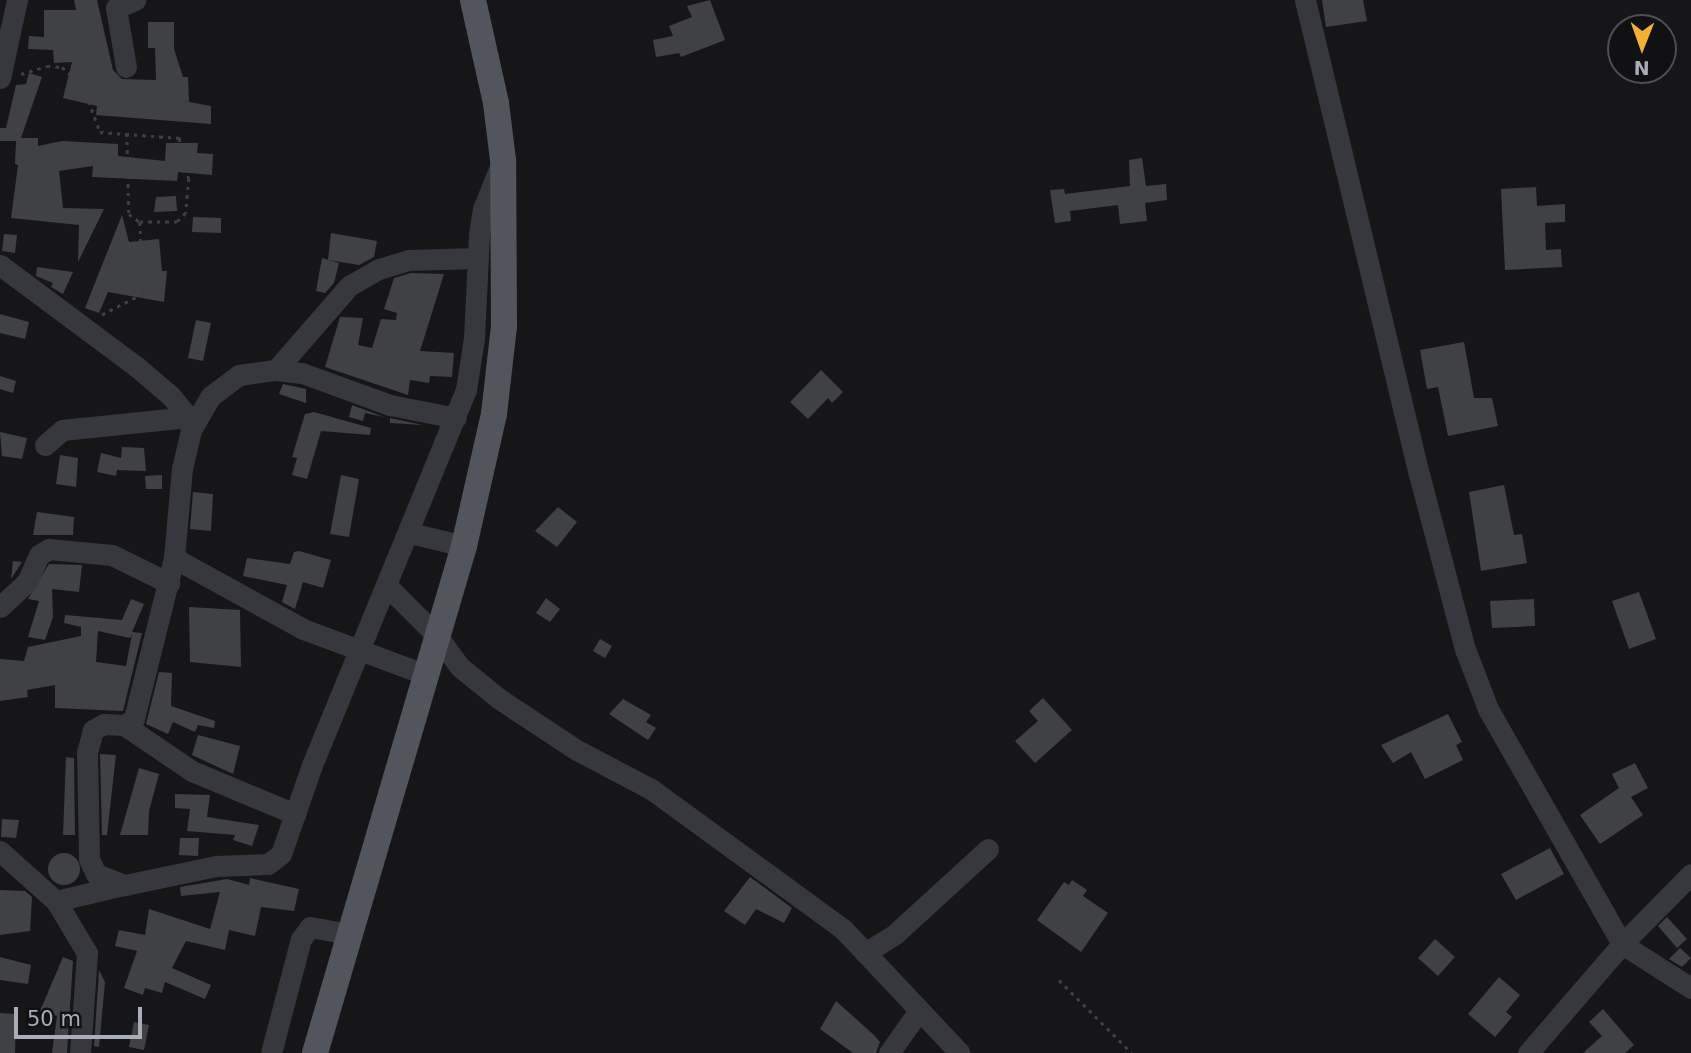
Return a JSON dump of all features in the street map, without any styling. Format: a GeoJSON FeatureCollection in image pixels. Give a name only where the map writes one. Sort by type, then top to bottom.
{"type":"FeatureCollection","features":[{"type":"Feature","properties":{"kind":"main road"},"geometry":{"type":"LineString","coordinates":[[315,1053],[481,485],[501,359],[506,264],[503,160],[496,103],[473,0]]}},
{"type":"Feature","properties":{"kind":"street"},"geometry":{"type":"LineString","coordinates":[[0,77],[18,0]]}},
{"type":"Feature","properties":{"kind":"street"},"geometry":{"type":"LineString","coordinates":[[126,67],[116,8],[135,0]]}},
{"type":"Feature","properties":{"kind":"street"},"geometry":{"type":"LineString","coordinates":[[1305,0],[1419,474],[1465,649],[1488,709],[1622,944],[1691,988]]}},
{"type":"Feature","properties":{"kind":"street"},"geometry":{"type":"LineString","coordinates":[[56,901],[216,866],[275,862],[456,418],[474,338],[477,258],[483,209],[503,160]]}},
{"type":"Feature","properties":{"kind":"street"},"geometry":{"type":"LineString","coordinates":[[276,370],[349,286],[379,269],[409,260],[477,258]]}},
{"type":"Feature","properties":{"kind":"street"},"geometry":{"type":"LineString","coordinates":[[0,265],[137,367],[190,424]]}},
{"type":"Feature","properties":{"kind":"street"},"geometry":{"type":"LineString","coordinates":[[124,725],[134,719],[169,583],[174,558],[179,490],[190,424],[211,396],[239,375],[276,370],[302,373],[390,405],[456,418]]}},
{"type":"Feature","properties":{"kind":"street"},"geometry":{"type":"LineString","coordinates":[[45,445],[62,430],[190,424]]}},
{"type":"Feature","properties":{"kind":"street"},"geometry":{"type":"LineString","coordinates":[[410,533],[464,546]]}},
{"type":"Feature","properties":{"kind":"street"},"geometry":{"type":"LineString","coordinates":[[0,607],[27,582],[38,555],[49,549],[112,555],[169,583]]}},
{"type":"Feature","properties":{"kind":"street"},"geometry":{"type":"LineString","coordinates":[[174,558],[358,653],[427,675]]}},
{"type":"Feature","properties":{"kind":"street"},"geometry":{"type":"LineString","coordinates":[[387,586],[438,637],[460,667],[498,698],[556,738],[673,804],[772,873],[843,929],[918,1012],[960,1053]]}},
{"type":"Feature","properties":{"kind":"street"},"geometry":{"type":"LineString","coordinates":[[125,885],[96,874],[89,859],[87,752],[93,730],[104,724],[124,725],[192,771],[295,814]]}},
{"type":"Feature","properties":{"kind":"street"},"geometry":{"type":"LineString","coordinates":[[865,953],[895,934],[988,849]]}},
{"type":"Feature","properties":{"kind":"street"},"geometry":{"type":"LineString","coordinates":[[0,851],[56,901],[87,953],[80,1053]]}},
{"type":"Feature","properties":{"kind":"street"},"geometry":{"type":"LineString","coordinates":[[1528,1053],[1622,944],[1691,874]]}},
{"type":"Feature","properties":{"kind":"street"},"geometry":{"type":"LineString","coordinates":[[271,1053],[301,939],[310,927],[350,934]]}},
{"type":"Feature","properties":{"kind":"street"},"geometry":{"type":"LineString","coordinates":[[888,1053],[918,1012]]}},
{"type":"Feature","properties":{"kind":"path"},"geometry":{"type":"LineString","coordinates":[[0,77],[62,67],[83,85],[95,129],[180,138],[178,162],[189,178],[186,213],[177,222],[140,222],[129,214],[127,133]]}},
{"type":"Feature","properties":{"kind":"path"},"geometry":{"type":"LineString","coordinates":[[79,325],[143,293],[140,222]]}},
{"type":"Feature","properties":{"kind":"path"},"geometry":{"type":"LineString","coordinates":[[1059,980],[1132,1053]]}},
{"type":"Feature","properties":{"kind":"building"},"geometry":{"type":"Polygon","coordinates":[[[74,0],[97,0],[113,70],[122,79],[156,80],[155,48],[148,48],[148,22],[174,22],[174,49],[183,77],[188,77],[189,102],[211,106],[211,124],[96,115],[97,106],[63,98],[72,62],[54,63],[53,50],[28,49],[29,36],[44,37],[44,10],[76,10],[74,0]]]}},
{"type":"Feature","properties":{"kind":"building"},"geometry":{"type":"Polygon","coordinates":[[[710,0],[725,40],[681,57],[679,53],[656,57],[653,40],[673,36],[669,26],[692,17],[687,6],[710,0]]]}},
{"type":"Feature","properties":{"kind":"building"},"geometry":{"type":"Polygon","coordinates":[[[1322,0],[1363,0],[1367,21],[1326,27],[1322,0]]]}},
{"type":"Feature","properties":{"kind":"building"},"geometry":{"type":"Polygon","coordinates":[[[29,73],[42,77],[21,138],[38,138],[38,146],[62,141],[118,144],[118,156],[165,161],[166,143],[198,143],[197,153],[213,154],[212,175],[178,172],[177,181],[92,177],[93,166],[59,171],[63,208],[104,209],[78,262],[79,225],[11,218],[18,165],[15,164],[16,141],[0,141],[0,128],[6,128],[16,85],[26,84],[29,73]]]}},
{"type":"Feature","properties":{"kind":"building"},"geometry":{"type":"Polygon","coordinates":[[[1142,158],[1146,186],[1166,184],[1167,200],[1145,203],[1147,221],[1120,224],[1118,205],[1070,211],[1071,221],[1055,223],[1050,190],[1064,189],[1065,194],[1130,186],[1129,160],[1142,158]]]}},
{"type":"Feature","properties":{"kind":"building"},"geometry":{"type":"Polygon","coordinates":[[[1536,187],[1537,206],[1565,204],[1565,222],[1545,223],[1546,250],[1561,249],[1562,267],[1505,270],[1501,189],[1536,187]]]}},
{"type":"Feature","properties":{"kind":"building"},"geometry":{"type":"Polygon","coordinates":[[[176,196],[177,211],[154,212],[156,197],[176,196]]]}},
{"type":"Feature","properties":{"kind":"building"},"geometry":{"type":"Polygon","coordinates":[[[122,215],[129,242],[159,239],[162,271],[167,271],[164,302],[108,292],[99,313],[85,308],[122,215]]]}},
{"type":"Feature","properties":{"kind":"building"},"geometry":{"type":"Polygon","coordinates":[[[193,217],[221,218],[221,233],[192,232],[193,217]]]}},
{"type":"Feature","properties":{"kind":"building"},"geometry":{"type":"Polygon","coordinates":[[[331,233],[377,241],[374,257],[359,265],[328,260],[331,233]]]}},
{"type":"Feature","properties":{"kind":"building"},"geometry":{"type":"Polygon","coordinates":[[[4,234],[17,235],[15,253],[2,251],[4,234]]]}},
{"type":"Feature","properties":{"kind":"building"},"geometry":{"type":"Polygon","coordinates":[[[322,258],[339,263],[334,283],[325,293],[316,291],[322,258]]]}},
{"type":"Feature","properties":{"kind":"building"},"geometry":{"type":"Polygon","coordinates":[[[37,267],[73,272],[63,294],[51,287],[53,283],[36,276],[37,267]]]}},
{"type":"Feature","properties":{"kind":"building"},"geometry":{"type":"Polygon","coordinates":[[[411,273],[444,274],[420,351],[454,353],[452,377],[430,376],[429,383],[410,380],[408,395],[325,367],[340,317],[363,318],[358,345],[372,348],[381,319],[396,320],[397,313],[384,309],[394,278],[411,273]]]}},
{"type":"Feature","properties":{"kind":"building"},"geometry":{"type":"Polygon","coordinates":[[[0,314],[29,322],[25,339],[0,333],[0,314]]]}},
{"type":"Feature","properties":{"kind":"building"},"geometry":{"type":"Polygon","coordinates":[[[196,320],[211,323],[203,361],[188,358],[196,320]]]}},
{"type":"Feature","properties":{"kind":"building"},"geometry":{"type":"Polygon","coordinates":[[[1464,342],[1474,398],[1492,398],[1498,426],[1448,436],[1438,387],[1427,389],[1420,350],[1464,342]]]}},
{"type":"Feature","properties":{"kind":"building"},"geometry":{"type":"Polygon","coordinates":[[[821,370],[843,392],[832,403],[828,398],[808,419],[790,402],[821,370]]]}},
{"type":"Feature","properties":{"kind":"building"},"geometry":{"type":"Polygon","coordinates":[[[0,376],[16,381],[13,393],[0,389],[0,376]]]}},
{"type":"Feature","properties":{"kind":"building"},"geometry":{"type":"Polygon","coordinates":[[[283,384],[306,389],[306,403],[279,394],[283,384]]]}},
{"type":"Feature","properties":{"kind":"building"},"geometry":{"type":"Polygon","coordinates":[[[352,405],[384,417],[365,413],[363,421],[349,417],[352,405]]]}},
{"type":"Feature","properties":{"kind":"building"},"geometry":{"type":"Polygon","coordinates":[[[314,412],[371,428],[370,435],[321,431],[307,479],[292,475],[297,458],[292,457],[305,414],[314,412]]]}},
{"type":"Feature","properties":{"kind":"building"},"geometry":{"type":"Polygon","coordinates":[[[390,418],[423,425],[390,423],[390,418]]]}},
{"type":"Feature","properties":{"kind":"building"},"geometry":{"type":"Polygon","coordinates":[[[0,432],[27,438],[22,459],[2,456],[0,432]]]}},
{"type":"Feature","properties":{"kind":"building"},"geometry":{"type":"Polygon","coordinates":[[[122,447],[144,448],[146,471],[117,470],[116,476],[97,472],[101,453],[121,458],[122,447]]]}},
{"type":"Feature","properties":{"kind":"building"},"geometry":{"type":"Polygon","coordinates":[[[60,455],[78,458],[76,487],[56,484],[60,455]]]}},
{"type":"Feature","properties":{"kind":"building"},"geometry":{"type":"Polygon","coordinates":[[[162,475],[162,489],[146,489],[145,476],[162,475]]]}},
{"type":"Feature","properties":{"kind":"building"},"geometry":{"type":"Polygon","coordinates":[[[341,475],[359,479],[349,537],[330,534],[341,475]]]}},
{"type":"Feature","properties":{"kind":"building"},"geometry":{"type":"Polygon","coordinates":[[[1504,485],[1514,535],[1522,534],[1527,563],[1481,571],[1469,492],[1504,485]]]}},
{"type":"Feature","properties":{"kind":"building"},"geometry":{"type":"Polygon","coordinates":[[[193,492],[213,494],[211,531],[190,529],[193,492]]]}},
{"type":"Feature","properties":{"kind":"building"},"geometry":{"type":"Polygon","coordinates":[[[558,507],[577,522],[557,547],[535,531],[558,507]]]}},
{"type":"Feature","properties":{"kind":"building"},"geometry":{"type":"Polygon","coordinates":[[[37,512],[74,517],[73,535],[33,535],[37,512]]]}},
{"type":"Feature","properties":{"kind":"building"},"geometry":{"type":"Polygon","coordinates":[[[294,552],[331,560],[323,588],[303,582],[295,609],[282,602],[287,585],[243,576],[247,558],[290,564],[294,552]]]}},
{"type":"Feature","properties":{"kind":"building"},"geometry":{"type":"Polygon","coordinates":[[[13,561],[22,562],[11,579],[13,561]]]}},
{"type":"Feature","properties":{"kind":"building"},"geometry":{"type":"Polygon","coordinates":[[[49,564],[82,565],[79,592],[52,589],[53,617],[45,640],[28,637],[39,601],[28,599],[49,564]]]}},
{"type":"Feature","properties":{"kind":"building"},"geometry":{"type":"Polygon","coordinates":[[[1639,592],[1656,639],[1629,649],[1612,601],[1639,592]]]}},
{"type":"Feature","properties":{"kind":"building"},"geometry":{"type":"Polygon","coordinates":[[[546,598],[560,609],[550,622],[536,613],[546,598]]]}},
{"type":"Feature","properties":{"kind":"building"},"geometry":{"type":"Polygon","coordinates":[[[131,599],[144,604],[132,632],[142,633],[123,711],[55,708],[55,685],[27,690],[28,697],[0,701],[0,659],[24,661],[28,647],[81,636],[81,627],[64,623],[65,615],[122,620],[131,599]],[[98,631],[96,662],[126,666],[132,634],[130,638],[98,631]]]}},
{"type":"Feature","properties":{"kind":"building"},"geometry":{"type":"Polygon","coordinates":[[[1534,599],[1535,626],[1492,628],[1490,601],[1534,599]]]}},
{"type":"Feature","properties":{"kind":"building"},"geometry":{"type":"Polygon","coordinates":[[[189,607],[240,610],[241,667],[190,662],[189,607]]]}},
{"type":"Feature","properties":{"kind":"building"},"geometry":{"type":"Polygon","coordinates":[[[600,639],[612,646],[605,658],[593,651],[600,639]]]}},
{"type":"Feature","properties":{"kind":"building"},"geometry":{"type":"Polygon","coordinates":[[[159,672],[172,673],[171,706],[215,721],[214,728],[198,725],[195,732],[173,722],[168,734],[146,724],[159,672]]]}},
{"type":"Feature","properties":{"kind":"building"},"geometry":{"type":"Polygon","coordinates":[[[1043,698],[1072,730],[1035,763],[1015,741],[1038,721],[1029,711],[1043,698]]]}},
{"type":"Feature","properties":{"kind":"building"},"geometry":{"type":"Polygon","coordinates":[[[623,699],[651,715],[646,722],[656,728],[648,740],[609,714],[623,699]]]}},
{"type":"Feature","properties":{"kind":"building"},"geometry":{"type":"Polygon","coordinates":[[[1448,714],[1462,742],[1456,745],[1463,760],[1425,779],[1411,752],[1393,763],[1381,745],[1448,714]]]}},
{"type":"Feature","properties":{"kind":"building"},"geometry":{"type":"Polygon","coordinates":[[[198,735],[240,746],[233,774],[192,755],[198,735]]]}},
{"type":"Feature","properties":{"kind":"building"},"geometry":{"type":"Polygon","coordinates":[[[100,754],[116,755],[107,835],[102,835],[100,754]]]}},
{"type":"Feature","properties":{"kind":"building"},"geometry":{"type":"Polygon","coordinates":[[[66,757],[74,758],[75,835],[63,835],[66,757]]]}},
{"type":"Feature","properties":{"kind":"building"},"geometry":{"type":"Polygon","coordinates":[[[1635,763],[1648,788],[1631,797],[1643,815],[1600,844],[1580,815],[1619,788],[1612,774],[1635,763]]]}},
{"type":"Feature","properties":{"kind":"building"},"geometry":{"type":"Polygon","coordinates":[[[139,768],[159,774],[149,811],[148,835],[120,835],[139,768]]]}},
{"type":"Feature","properties":{"kind":"building"},"geometry":{"type":"Polygon","coordinates":[[[175,794],[210,795],[207,817],[259,825],[252,846],[233,840],[235,835],[187,831],[190,809],[175,808],[175,794]]]}},
{"type":"Feature","properties":{"kind":"building"},"geometry":{"type":"Polygon","coordinates":[[[2,819],[19,820],[16,838],[1,837],[2,819]]]}},
{"type":"Feature","properties":{"kind":"building"},"geometry":{"type":"Polygon","coordinates":[[[180,838],[199,838],[198,856],[179,855],[180,838]]]}},
{"type":"Feature","properties":{"kind":"building"},"geometry":{"type":"Polygon","coordinates":[[[1550,848],[1564,874],[1516,900],[1501,874],[1550,848]]]}},
{"type":"Feature","properties":{"kind":"building"},"geometry":{"type":"Polygon","coordinates":[[[64,853],[75,858],[80,869],[75,880],[64,885],[53,880],[48,869],[53,858],[64,853]]]}},
{"type":"Feature","properties":{"kind":"building"},"geometry":{"type":"Polygon","coordinates":[[[750,877],[792,908],[784,923],[756,909],[745,925],[724,911],[750,877]]]}},
{"type":"Feature","properties":{"kind":"building"},"geometry":{"type":"Polygon","coordinates":[[[250,878],[299,889],[294,911],[261,907],[255,936],[229,930],[225,950],[186,941],[172,968],[211,985],[205,999],[165,982],[162,993],[145,988],[143,995],[124,988],[137,951],[115,946],[119,930],[145,935],[149,909],[210,929],[220,892],[181,896],[180,887],[227,879],[249,885],[250,878]]]}},
{"type":"Feature","properties":{"kind":"building"},"geometry":{"type":"Polygon","coordinates":[[[1072,880],[1087,890],[1083,896],[1108,913],[1081,952],[1037,920],[1064,882],[1069,885],[1072,880]]]}},
{"type":"Feature","properties":{"kind":"building"},"geometry":{"type":"Polygon","coordinates":[[[0,890],[25,891],[32,897],[30,931],[0,935],[0,890]]]}},
{"type":"Feature","properties":{"kind":"building"},"geometry":{"type":"Polygon","coordinates":[[[1667,917],[1687,939],[1677,948],[1658,926],[1667,917]]]}},
{"type":"Feature","properties":{"kind":"building"},"geometry":{"type":"Polygon","coordinates":[[[1435,939],[1455,957],[1438,976],[1418,958],[1435,939]]]}},
{"type":"Feature","properties":{"kind":"building"},"geometry":{"type":"Polygon","coordinates":[[[1680,948],[1691,958],[1682,967],[1669,959],[1680,948]]]}},
{"type":"Feature","properties":{"kind":"building"},"geometry":{"type":"Polygon","coordinates":[[[0,957],[31,965],[28,984],[0,980],[0,957]]]}},
{"type":"Feature","properties":{"kind":"building"},"geometry":{"type":"Polygon","coordinates":[[[63,957],[73,961],[67,1053],[52,1053],[57,1016],[40,1011],[63,957]]]}},
{"type":"Feature","properties":{"kind":"building"},"geometry":{"type":"Polygon","coordinates":[[[99,970],[105,982],[99,1047],[94,1046],[99,970]]]}},
{"type":"Feature","properties":{"kind":"building"},"geometry":{"type":"Polygon","coordinates":[[[1499,977],[1520,995],[1506,1012],[1512,1017],[1495,1037],[1468,1014],[1499,977]]]}},
{"type":"Feature","properties":{"kind":"building"},"geometry":{"type":"Polygon","coordinates":[[[836,1001],[880,1042],[876,1053],[853,1053],[820,1029],[836,1001]]]}},
{"type":"Feature","properties":{"kind":"building"},"geometry":{"type":"Polygon","coordinates":[[[1603,1009],[1634,1045],[1625,1053],[1583,1053],[1602,1036],[1589,1022],[1603,1009]]]}},
{"type":"Feature","properties":{"kind":"building"},"geometry":{"type":"Polygon","coordinates":[[[0,1013],[16,1014],[15,1053],[0,1053],[0,1013]]]}},
{"type":"Feature","properties":{"kind":"building"},"geometry":{"type":"Polygon","coordinates":[[[134,1022],[149,1025],[144,1050],[129,1047],[134,1022]]]}}]}
